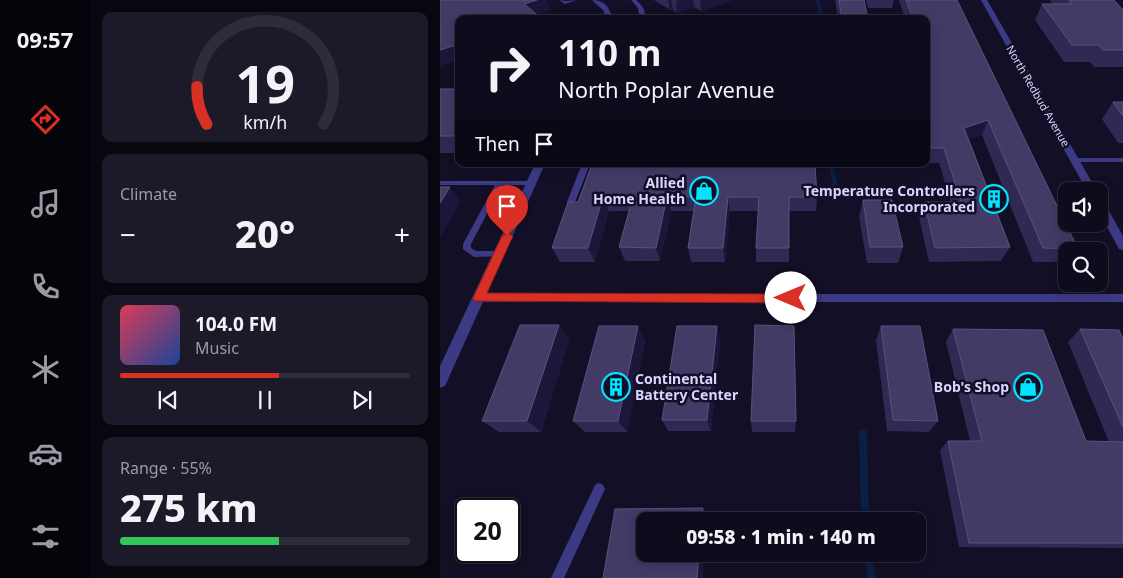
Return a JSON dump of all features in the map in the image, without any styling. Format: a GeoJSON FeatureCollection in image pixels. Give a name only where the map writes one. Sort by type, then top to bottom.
{"type":"FeatureCollection","features":[{"type":"Feature","properties":{"kind":"street"},"geometry":{"type":"LineString","coordinates":[[595,0],[607,10],[608,15]]}},
{"type":"Feature","properties":{"kind":"street","name":"North Redbud Avenue"},"geometry":{"type":"LineString","coordinates":[[984,0],[1087,182]]}},
{"type":"Feature","properties":{"kind":"street"},"geometry":{"type":"LineString","coordinates":[[440,382],[539,167]]}},
{"type":"Feature","properties":{"kind":"street"},"geometry":{"type":"LineString","coordinates":[[1108,219],[1123,246]]}},
{"type":"Feature","properties":{"kind":"lane"},"geometry":{"type":"LineString","coordinates":[[561,0],[565,3],[575,0]]}},
{"type":"Feature","properties":{"kind":"lane"},"geometry":{"type":"LineString","coordinates":[[634,0],[640,6],[643,15]]}},
{"type":"Feature","properties":{"kind":"lane"},"geometry":{"type":"LineString","coordinates":[[1074,160],[1123,160]]}},
{"type":"Feature","properties":{"kind":"lane"},"geometry":{"type":"LineString","coordinates":[[571,202],[585,167]]}},
{"type":"Feature","properties":{"kind":"lane"},"geometry":{"type":"LineString","coordinates":[[440,183],[531,183]]}},
{"type":"Feature","properties":{"kind":"lane"},"geometry":{"type":"LineString","coordinates":[[500,183],[467,249],[474,254],[500,254]]}},
{"type":"Feature","properties":{"kind":"lane"},"geometry":{"type":"LineString","coordinates":[[479,298],[1123,298]]}},
{"type":"Feature","properties":{"kind":"lane"},"geometry":{"type":"LineString","coordinates":[[557,578],[599,489]]}},
{"type":"Feature","properties":{"kind":"building"},"geometry":{"type":"Polygon","coordinates":[[[440,0],[537,0],[524,4],[537,15],[455,15],[455,45],[440,50],[440,0]]]}},
{"type":"Feature","properties":{"kind":"building"},"geometry":{"type":"Polygon","coordinates":[[[839,0],[864,0],[867,14],[841,14],[839,0]]]}},
{"type":"Feature","properties":{"kind":"building"},"geometry":{"type":"Polygon","coordinates":[[[906,0],[957,0],[1058,208],[1058,232],[1070,232],[1075,242],[1058,242],[1058,248],[1043,248],[988,120],[964,128],[1010,247],[935,248],[924,202],[961,202],[944,148],[931,148],[930,145],[930,15],[912,15],[906,0]]]}},
{"type":"Feature","properties":{"kind":"building"},"geometry":{"type":"Polygon","coordinates":[[[1069,0],[1114,0],[1123,10],[1123,50],[1103,50],[1099,45],[1072,45],[1042,4],[1072,4],[1069,0]]]}},
{"type":"Feature","properties":{"kind":"building"},"geometry":{"type":"Polygon","coordinates":[[[440,89],[455,89],[455,136],[440,136],[440,89]]]}},
{"type":"Feature","properties":{"kind":"building"},"geometry":{"type":"Polygon","coordinates":[[[1113,102],[1123,102],[1123,116],[1113,102]]]}},
{"type":"Feature","properties":{"kind":"building"},"geometry":{"type":"Polygon","coordinates":[[[591,167],[815,167],[817,197],[789,197],[789,248],[756,248],[759,197],[728,197],[723,248],[688,248],[696,197],[667,197],[656,248],[619,247],[633,197],[603,197],[588,248],[552,248],[568,202],[578,202],[591,167]]]}},
{"type":"Feature","properties":{"kind":"building"},"geometry":{"type":"Polygon","coordinates":[[[440,187],[450,187],[440,203],[440,187]]]}},
{"type":"Feature","properties":{"kind":"building"},"geometry":{"type":"Polygon","coordinates":[[[863,200],[892,200],[903,247],[870,247],[863,200]]]}},
{"type":"Feature","properties":{"kind":"building"},"geometry":{"type":"Polygon","coordinates":[[[520,325],[559,325],[527,421],[482,421],[520,325]]]}},
{"type":"Feature","properties":{"kind":"building"},"geometry":{"type":"Polygon","coordinates":[[[755,325],[794,326],[796,421],[751,421],[755,325]]]}},
{"type":"Feature","properties":{"kind":"building"},"geometry":{"type":"Polygon","coordinates":[[[599,326],[638,326],[618,421],[573,421],[599,326]]]}},
{"type":"Feature","properties":{"kind":"building"},"geometry":{"type":"Polygon","coordinates":[[[677,326],[717,326],[707,420],[662,420],[677,326]]]}},
{"type":"Feature","properties":{"kind":"building","name":"Bob's Shop"},"geometry":{"type":"Polygon","coordinates":[[[881,326],[920,326],[938,421],[893,420],[881,326]]]}},
{"type":"Feature","properties":{"kind":"building"},"geometry":{"type":"Polygon","coordinates":[[[953,329],[1043,330],[1086,441],[1123,442],[1123,543],[969,543],[948,441],[982,441],[953,329]]]}},
{"type":"Feature","properties":{"kind":"building"},"geometry":{"type":"Polygon","coordinates":[[[1080,329],[1119,330],[1123,339],[1123,427],[1080,329]]]}},
{"type":"Feature","properties":{"kind":"building"},"geometry":{"type":"Polygon","coordinates":[[[703,508],[703,512],[636,512],[636,562],[698,562],[697,578],[603,578],[615,509],[703,508]]]}},
{"type":"Feature","properties":{"kind":"waterway"},"geometry":{"type":"LineString","coordinates":[[817,0],[820,15]]}},
{"type":"Feature","properties":{"kind":"waterway"},"geometry":{"type":"LineString","coordinates":[[832,167],[835,184]]}},
{"type":"Feature","properties":{"kind":"waterway"},"geometry":{"type":"LineString","coordinates":[[863,433],[865,512]]}},
{"type":"Feature","properties":{"kind":"waterway"},"geometry":{"type":"LineString","coordinates":[[870,562],[871,578]]}},
{"type":"Feature","properties":{"kind":"place","name":"Allied Home Health"},"geometry":{"type":"Point","coordinates":[704,191]}},
{"type":"Feature","properties":{"kind":"place","name":"Temperature Controllers Incorporated"},"geometry":{"type":"Point","coordinates":[994,199]}},
{"type":"Feature","properties":{"kind":"place","name":"Continental Battery Center"},"geometry":{"type":"Point","coordinates":[616,387]}},
{"type":"Feature","properties":{"kind":"place","name":"Bob's Shop"},"geometry":{"type":"Point","coordinates":[1028,387]}},
{"type":"Feature","properties":{"kind":"route"},"geometry":{"type":"LineString","coordinates":[[507,236],[479,298],[791,298]]}}]}
